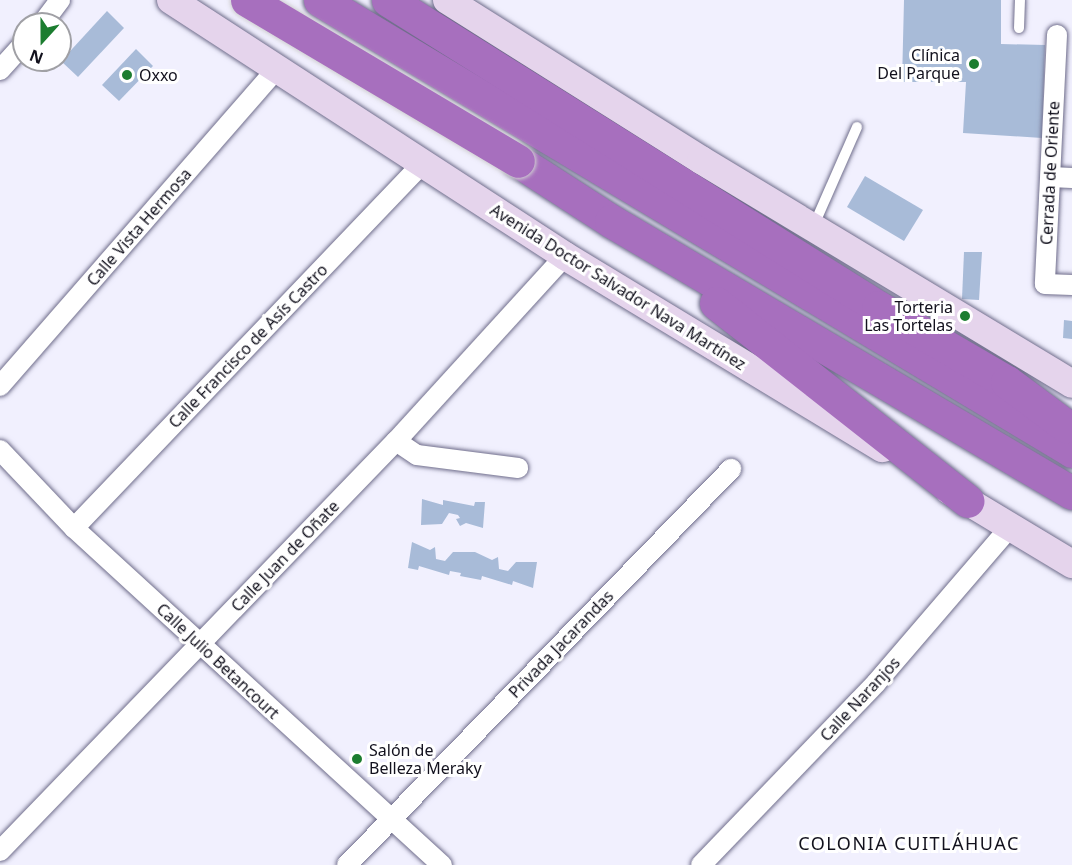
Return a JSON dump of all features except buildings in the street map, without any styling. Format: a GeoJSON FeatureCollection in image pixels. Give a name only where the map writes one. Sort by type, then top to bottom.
{"type":"FeatureCollection","features":[{"type":"Feature","properties":{"kind":"highway"},"geometry":{"type":"LineString","coordinates":[[247,0],[518,161],[610,221],[1072,494]]}},
{"type":"Feature","properties":{"kind":"highway"},"geometry":{"type":"LineString","coordinates":[[320,0],[532,130],[1072,451]]}},
{"type":"Feature","properties":{"kind":"highway"},"geometry":{"type":"LineString","coordinates":[[388,0],[878,307],[1007,382],[1072,430]]}},
{"type":"Feature","properties":{"kind":"highway"},"geometry":{"type":"LineString","coordinates":[[610,221],[968,501]]}},
{"type":"Feature","properties":{"kind":"main road","name":"Avenida Doctor Salvador Nava Martínez"},"geometry":{"type":"LineString","coordinates":[[171,0],[278,67],[421,165],[565,256],[1072,564]]}},
{"type":"Feature","properties":{"kind":"main road"},"geometry":{"type":"LineString","coordinates":[[238,41],[239,19],[252,0]]}},
{"type":"Feature","properties":{"kind":"main road"},"geometry":{"type":"LineString","coordinates":[[375,0],[425,24]]}},
{"type":"Feature","properties":{"kind":"main road"},"geometry":{"type":"LineString","coordinates":[[447,0],[701,160],[1072,384]]}},
{"type":"Feature","properties":{"kind":"main road"},"geometry":{"type":"LineString","coordinates":[[701,160],[726,211]]}},
{"type":"Feature","properties":{"kind":"main road"},"geometry":{"type":"LineString","coordinates":[[878,307],[953,314]]}},
{"type":"Feature","properties":{"kind":"street","name":"Cerrada de Oriente"},"geometry":{"type":"LineString","coordinates":[[1057,35],[1045,284],[1072,285]]}},
{"type":"Feature","properties":{"kind":"street"},"geometry":{"type":"LineString","coordinates":[[0,70],[12,56]]}},
{"type":"Feature","properties":{"kind":"street","name":"Calle Vista Hermosa"},"geometry":{"type":"LineString","coordinates":[[0,386],[278,67]]}},
{"type":"Feature","properties":{"kind":"street","name":"Calle Francisco de Asís Castro"},"geometry":{"type":"LineString","coordinates":[[74,528],[421,165]]}},
{"type":"Feature","properties":{"kind":"street"},"geometry":{"type":"LineString","coordinates":[[1051,177],[1072,178]]}},
{"type":"Feature","properties":{"kind":"street","name":"Calle Juan de Oñate"},"geometry":{"type":"LineString","coordinates":[[0,851],[396,441],[565,256]]}},
{"type":"Feature","properties":{"kind":"street"},"geometry":{"type":"LineString","coordinates":[[396,441],[417,455],[518,468]]}},
{"type":"Feature","properties":{"kind":"street","name":"Calle Julio Betancourt"},"geometry":{"type":"LineString","coordinates":[[0,450],[74,528],[442,865]]}},
{"type":"Feature","properties":{"kind":"street","name":"Privada Jacarandas"},"geometry":{"type":"LineString","coordinates":[[347,865],[731,469]]}},
{"type":"Feature","properties":{"kind":"street","name":"Calle Naranjos"},"geometry":{"type":"LineString","coordinates":[[701,865],[876,683],[1011,526]]}},
{"type":"Feature","properties":{"kind":"lane"},"geometry":{"type":"LineString","coordinates":[[1019,27],[1020,0]]}},
{"type":"Feature","properties":{"kind":"lane"},"geometry":{"type":"LineString","coordinates":[[813,228],[857,127]]}},
{"type":"Feature","properties":{"kind":"place","name":"Clínica Del Parque"},"geometry":{"type":"Point","coordinates":[974,64]}},
{"type":"Feature","properties":{"kind":"place","name":"Oxxo"},"geometry":{"type":"Point","coordinates":[127,75]}},
{"type":"Feature","properties":{"kind":"place","name":"Torteria Las Tortelas"},"geometry":{"type":"Point","coordinates":[965,316]}},
{"type":"Feature","properties":{"kind":"place","name":"Salón de Belleza Meraky"},"geometry":{"type":"Point","coordinates":[357,759]}},
{"type":"Feature","properties":{"kind":"district","name":"COLONIA CUITLÁHUAC"},"geometry":{"type":"Point","coordinates":[909,843]}}]}
